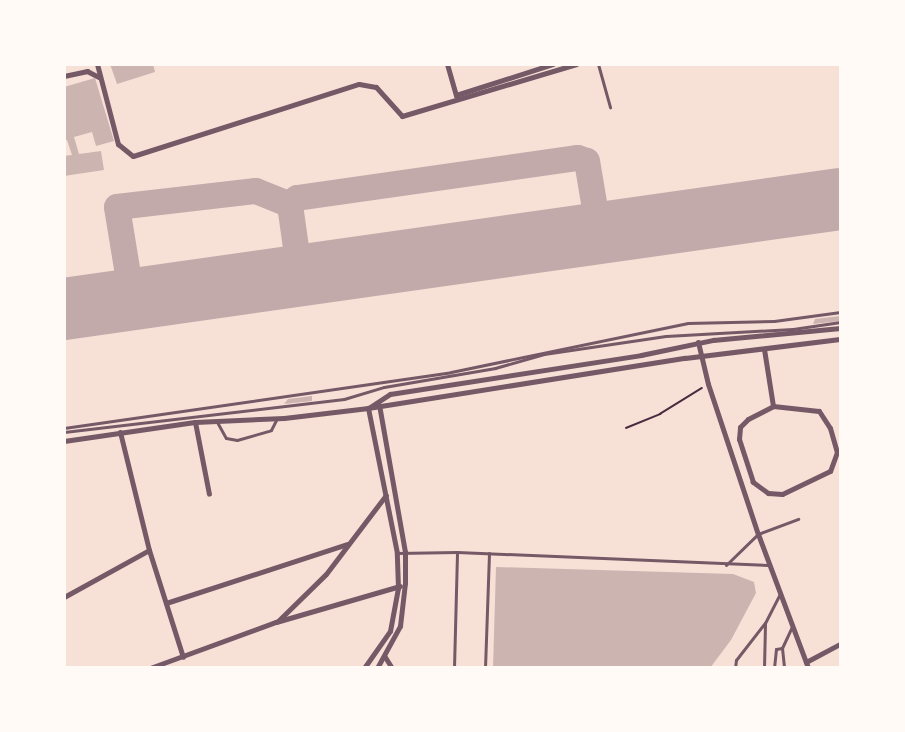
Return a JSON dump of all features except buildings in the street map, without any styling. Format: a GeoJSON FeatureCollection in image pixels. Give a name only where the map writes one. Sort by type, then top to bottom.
{"type":"FeatureCollection","features":[{"type":"Feature","properties":{"kind":"street"},"geometry":{"type":"LineString","coordinates":[[97,64],[118,144],[125,153],[133,156],[359,84],[376,87],[402,116],[553,64]]}},
{"type":"Feature","properties":{"kind":"street"},"geometry":{"type":"LineString","coordinates":[[447,64],[456,98]]}},
{"type":"Feature","properties":{"kind":"street"},"geometry":{"type":"LineString","coordinates":[[456,98],[576,64]]}},
{"type":"Feature","properties":{"kind":"street"},"geometry":{"type":"LineString","coordinates":[[64,76],[87,70],[99,77]]}},
{"type":"Feature","properties":{"kind":"street"},"geometry":{"type":"LineString","coordinates":[[368,408],[390,394],[641,356],[698,342],[840,328]]}},
{"type":"Feature","properties":{"kind":"street"},"geometry":{"type":"LineString","coordinates":[[64,441],[195,422],[277,418],[368,408],[701,357],[840,339]]}},
{"type":"Feature","properties":{"kind":"street"},"geometry":{"type":"LineString","coordinates":[[698,342],[708,384],[768,565],[807,665],[840,644]]}},
{"type":"Feature","properties":{"kind":"street"},"geometry":{"type":"LineString","coordinates":[[764,349],[774,406]]}},
{"type":"Feature","properties":{"kind":"street"},"geometry":{"type":"LineString","coordinates":[[376,668],[386,657],[400,626],[405,583],[405,552],[379,405]]}},
{"type":"Feature","properties":{"kind":"street"},"geometry":{"type":"LineString","coordinates":[[774,406],[819,411],[830,428],[837,452],[830,471],[782,494],[768,493],[753,482],[739,439],[740,427],[748,418],[774,406]]}},
{"type":"Feature","properties":{"kind":"street"},"geometry":{"type":"LineString","coordinates":[[364,668],[390,631],[398,588],[397,553],[368,408]]}},
{"type":"Feature","properties":{"kind":"street"},"geometry":{"type":"LineString","coordinates":[[195,422],[209,494]]}},
{"type":"Feature","properties":{"kind":"street"},"geometry":{"type":"LineString","coordinates":[[120,432],[149,550],[183,657]]}},
{"type":"Feature","properties":{"kind":"street"},"geometry":{"type":"LineString","coordinates":[[276,622],[326,574],[386,495]]}},
{"type":"Feature","properties":{"kind":"street"},"geometry":{"type":"LineString","coordinates":[[166,603],[348,544]]}},
{"type":"Feature","properties":{"kind":"street"},"geometry":{"type":"LineString","coordinates":[[64,597],[149,550]]}},
{"type":"Feature","properties":{"kind":"street"},"geometry":{"type":"LineString","coordinates":[[150,668],[276,622],[398,588],[405,583]]}},
{"type":"Feature","properties":{"kind":"street"},"geometry":{"type":"LineString","coordinates":[[386,657],[393,668]]}},
{"type":"Feature","properties":{"kind":"lane"},"geometry":{"type":"LineString","coordinates":[[598,64],[610,107]]}},
{"type":"Feature","properties":{"kind":"lane"},"geometry":{"type":"LineString","coordinates":[[64,428],[451,372],[688,323],[783,320],[840,312]]}},
{"type":"Feature","properties":{"kind":"lane"},"geometry":{"type":"LineString","coordinates":[[64,432],[344,399],[384,387],[495,368],[544,354],[666,336],[793,329],[840,322]]}},
{"type":"Feature","properties":{"kind":"lane"},"geometry":{"type":"LineString","coordinates":[[217,421],[226,438],[237,440],[271,430],[277,418]]}},
{"type":"Feature","properties":{"kind":"lane"},"geometry":{"type":"LineString","coordinates":[[724,566],[758,534],[798,519]]}},
{"type":"Feature","properties":{"kind":"lane"},"geometry":{"type":"LineString","coordinates":[[454,668],[458,552]]}},
{"type":"Feature","properties":{"kind":"lane"},"geometry":{"type":"LineString","coordinates":[[397,553],[489,553],[724,566],[768,565]]}},
{"type":"Feature","properties":{"kind":"lane"},"geometry":{"type":"LineString","coordinates":[[485,668],[489,553]]}},
{"type":"Feature","properties":{"kind":"lane"},"geometry":{"type":"LineString","coordinates":[[735,668],[742,651],[765,623],[780,594]]}},
{"type":"Feature","properties":{"kind":"lane"},"geometry":{"type":"LineString","coordinates":[[764,668],[765,623]]}},
{"type":"Feature","properties":{"kind":"lane"},"geometry":{"type":"LineString","coordinates":[[784,668],[782,648],[792,627]]}},
{"type":"Feature","properties":{"kind":"lane"},"geometry":{"type":"LineString","coordinates":[[774,668],[774,652],[782,648]]}},
{"type":"Feature","properties":{"kind":"path"},"geometry":{"type":"LineString","coordinates":[[626,428],[660,414],[708,384]]}},
{"type":"Feature","properties":{"kind":"taxiway"},"geometry":{"type":"LineString","coordinates":[[300,276],[290,205],[297,198],[578,158],[587,161],[599,233]]}},
{"type":"Feature","properties":{"kind":"taxiway"},"geometry":{"type":"LineString","coordinates":[[132,299],[117,207],[256,191],[290,205]]}},
{"type":"Feature","properties":{"kind":"runway"},"geometry":{"type":"LineString","coordinates":[[64,309],[840,199]]}}]}
